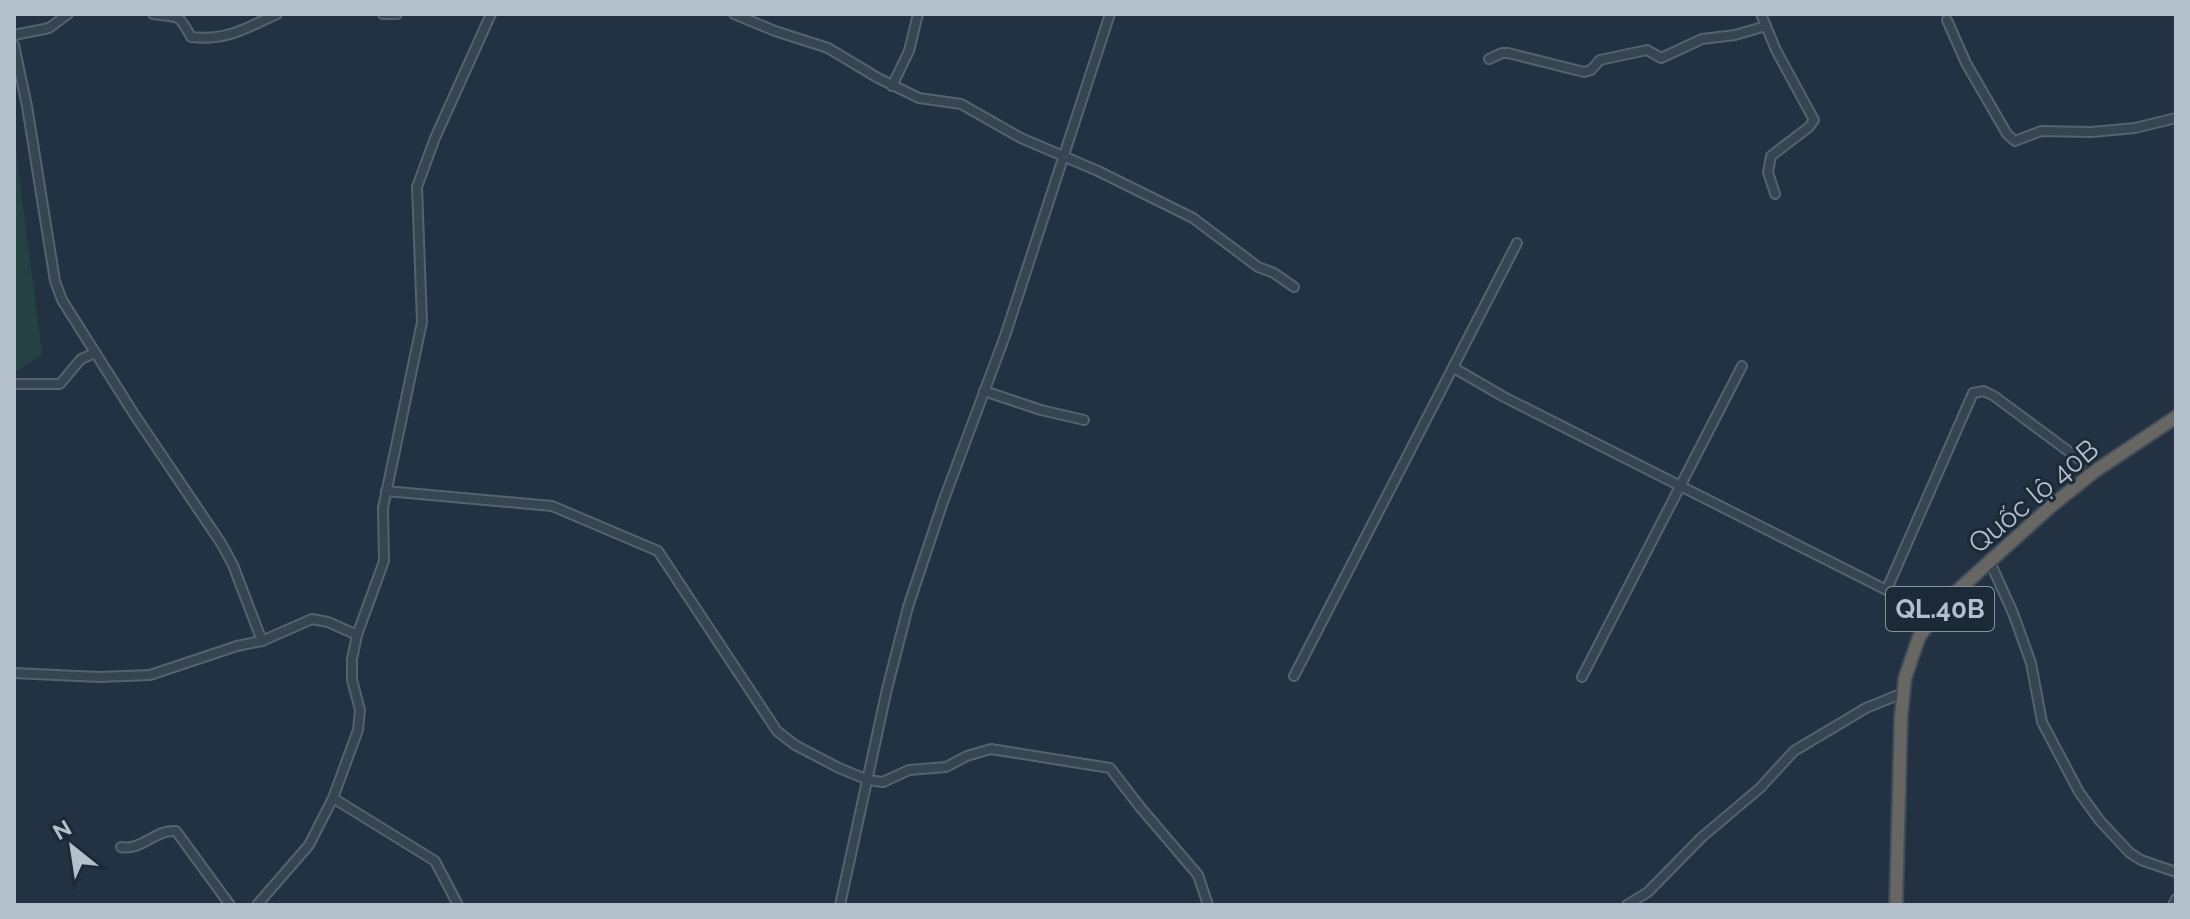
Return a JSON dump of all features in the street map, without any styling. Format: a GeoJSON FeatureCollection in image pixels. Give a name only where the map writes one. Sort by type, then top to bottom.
{"type":"FeatureCollection","features":[{"type":"Feature","properties":{"kind":"highway","name":"Quốc lộ 40B"},"geometry":{"type":"LineString","coordinates":[[1896,905],[1903,693],[1919,637],[1946,601],[2050,507],[2095,471],[2176,417]]}},
{"type":"Feature","properties":{"kind":"street"},"geometry":{"type":"LineString","coordinates":[[14,35],[49,28],[68,14]]}},
{"type":"Feature","properties":{"kind":"street"},"geometry":{"type":"LineString","coordinates":[[153,14],[184,20],[191,37],[216,39],[233,35],[277,14]]}},
{"type":"Feature","properties":{"kind":"street"},"geometry":{"type":"LineString","coordinates":[[383,14],[397,14]]}},
{"type":"Feature","properties":{"kind":"street"},"geometry":{"type":"LineString","coordinates":[[257,905],[309,845],[333,798],[358,730],[360,710],[351,674],[357,635],[384,561],[382,517],[386,491],[422,322],[416,218],[418,179],[490,14]]}},
{"type":"Feature","properties":{"kind":"street"},"geometry":{"type":"LineString","coordinates":[[734,14],[828,48],[892,86],[919,98],[961,104],[1021,138],[1193,218],[1258,267],[1282,277],[1294,287]]}},
{"type":"Feature","properties":{"kind":"street"},"geometry":{"type":"LineString","coordinates":[[892,86],[909,51],[918,14]]}},
{"type":"Feature","properties":{"kind":"street"},"geometry":{"type":"LineString","coordinates":[[840,905],[908,607],[1005,336],[1110,14]]}},
{"type":"Feature","properties":{"kind":"street"},"geometry":{"type":"LineString","coordinates":[[1761,14],[1814,120],[1771,156],[1768,172],[1775,194]]}},
{"type":"Feature","properties":{"kind":"street"},"geometry":{"type":"LineString","coordinates":[[1947,20],[1966,63],[2007,134],[2015,141],[2041,131],[2092,132],[2135,128],[2176,118]]}},
{"type":"Feature","properties":{"kind":"street"},"geometry":{"type":"LineString","coordinates":[[1489,59],[1508,53],[1584,72],[1605,58],[1643,50],[1661,58],[1702,39],[1735,35],[1766,26]]}},
{"type":"Feature","properties":{"kind":"street"},"geometry":{"type":"LineString","coordinates":[[14,45],[55,281],[62,300],[221,543],[233,565],[262,641]]}},
{"type":"Feature","properties":{"kind":"street"},"geometry":{"type":"LineString","coordinates":[[1294,676],[1517,243]]}},
{"type":"Feature","properties":{"kind":"street"},"geometry":{"type":"LineString","coordinates":[[14,384],[60,384],[81,359],[95,353]]}},
{"type":"Feature","properties":{"kind":"street"},"geometry":{"type":"LineString","coordinates":[[1582,677],[1742,366]]}},
{"type":"Feature","properties":{"kind":"street"},"geometry":{"type":"LineString","coordinates":[[1454,368],[1504,397],[1936,615]]}},
{"type":"Feature","properties":{"kind":"street"},"geometry":{"type":"LineString","coordinates":[[984,391],[1084,420]]}},
{"type":"Feature","properties":{"kind":"street"},"geometry":{"type":"LineString","coordinates":[[1887,589],[1973,393],[1984,391],[1994,396],[2095,471]]}},
{"type":"Feature","properties":{"kind":"street"},"geometry":{"type":"LineString","coordinates":[[386,491],[552,506],[658,551],[777,731],[795,745],[868,780],[887,781],[909,770],[946,767],[967,756],[991,749],[1110,768],[1198,875],[1208,905]]}},
{"type":"Feature","properties":{"kind":"street"},"geometry":{"type":"LineString","coordinates":[[1990,562],[2031,663],[2042,722],[2079,792],[2100,821],[2130,853],[2176,872]]}},
{"type":"Feature","properties":{"kind":"street"},"geometry":{"type":"LineString","coordinates":[[14,673],[99,677],[150,675],[237,646],[262,641],[312,619],[328,622],[357,635]]}},
{"type":"Feature","properties":{"kind":"street"},"geometry":{"type":"LineString","coordinates":[[1627,905],[1648,892],[1702,837],[1754,794],[1794,751],[1866,708],[1903,693]]}},
{"type":"Feature","properties":{"kind":"street"},"geometry":{"type":"LineString","coordinates":[[333,798],[435,861],[458,905]]}},
{"type":"Feature","properties":{"kind":"street"},"geometry":{"type":"LineString","coordinates":[[121,847],[137,847],[169,830],[176,831],[230,905]]}},
{"type":"Feature","properties":{"kind":"street"},"geometry":{"type":"LineString","coordinates":[[2173,905],[2176,899]]}},
{"type":"Feature","properties":{"kind":"green space"},"geometry":{"type":"Polygon","coordinates":[[[14,136],[42,354],[14,373],[14,136]]]}}]}
